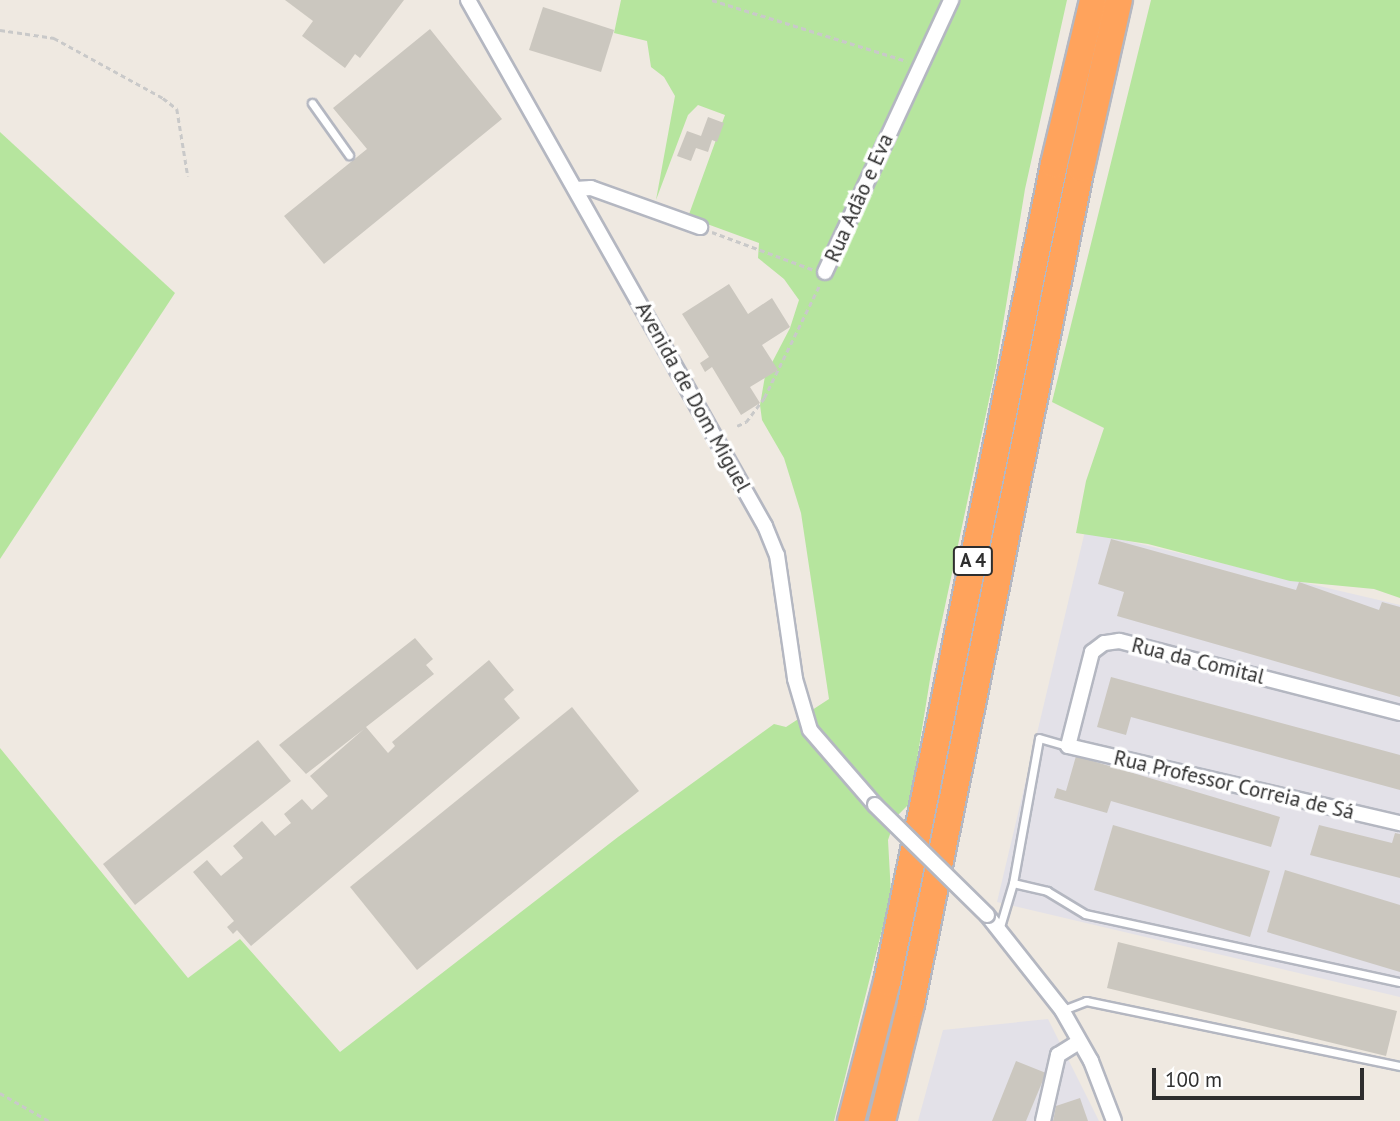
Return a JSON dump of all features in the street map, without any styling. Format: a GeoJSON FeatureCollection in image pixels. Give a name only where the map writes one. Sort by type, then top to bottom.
{"type":"FeatureCollection","features":[{"type":"Feature","properties":{"kind":"highway","name":"A 4"},"geometry":{"type":"LineString","coordinates":[[851,1121],[887,982],[1054,164],[1093,0]]}},
{"type":"Feature","properties":{"kind":"highway","name":"A 4"},"geometry":{"type":"LineString","coordinates":[[882,1121],[911,1004],[1080,168],[1119,0]]}},
{"type":"Feature","properties":{"kind":"street","name":"Avenida de Dom Miguel"},"geometry":{"type":"LineString","coordinates":[[468,0],[765,526],[777,555],[795,679],[810,730],[875,805],[986,915],[1062,1010],[1114,1121]]}},
{"type":"Feature","properties":{"kind":"street","name":"Rua Adão e Eva"},"geometry":{"type":"LineString","coordinates":[[825,272],[951,0]]}},
{"type":"Feature","properties":{"kind":"street"},"geometry":{"type":"LineString","coordinates":[[576,189],[591,188],[700,227]]}},
{"type":"Feature","properties":{"kind":"street","name":"Rua da Comital"},"geometry":{"type":"LineString","coordinates":[[1068,746],[1092,652],[1104,643],[1118,641],[1400,713]]}},
{"type":"Feature","properties":{"kind":"street","name":"Rua Professor Correia de Sá"},"geometry":{"type":"LineString","coordinates":[[1068,746],[1400,824]]}},
{"type":"Feature","properties":{"kind":"street"},"geometry":{"type":"LineString","coordinates":[[1042,1121],[1058,1055],[1079,1042]]}},
{"type":"Feature","properties":{"kind":"lane"},"geometry":{"type":"LineString","coordinates":[[312,103],[349,155]]}},
{"type":"Feature","properties":{"kind":"lane"},"geometry":{"type":"LineString","coordinates":[[999,930],[1013,883],[1039,738],[1068,746]]}},
{"type":"Feature","properties":{"kind":"lane"},"geometry":{"type":"LineString","coordinates":[[1013,883],[1047,891],[1085,914],[1400,982]]}},
{"type":"Feature","properties":{"kind":"lane"},"geometry":{"type":"LineString","coordinates":[[1062,1010],[1086,1001],[1400,1066]]}},
{"type":"Feature","properties":{"kind":"path"},"geometry":{"type":"LineString","coordinates":[[712,0],[920,65]]}},
{"type":"Feature","properties":{"kind":"path"},"geometry":{"type":"LineString","coordinates":[[0,30],[54,38],[163,97],[177,110],[188,176]]}},
{"type":"Feature","properties":{"kind":"path","name":"Rua Adão e Eva"},"geometry":{"type":"LineString","coordinates":[[700,227],[825,272]]}},
{"type":"Feature","properties":{"kind":"path"},"geometry":{"type":"LineString","coordinates":[[737,426],[746,422],[764,398],[825,272]]}},
{"type":"Feature","properties":{"kind":"path"},"geometry":{"type":"LineString","coordinates":[[0,1093],[49,1121]]}},
{"type":"Feature","properties":{"kind":"shaded area"},"geometry":{"type":"Polygon","coordinates":[[[1085,531],[1400,605],[1400,997],[997,902],[1085,531]]]}},
{"type":"Feature","properties":{"kind":"shaded area"},"geometry":{"type":"Polygon","coordinates":[[[1048,1019],[1099,1121],[918,1121],[943,1030],[1048,1019]]]}},
{"type":"Feature","properties":{"kind":"green space"},"geometry":{"type":"Polygon","coordinates":[[[621,0],[1067,0],[1025,189],[996,367],[932,667],[910,803],[896,817],[888,840],[891,894],[834,1121],[0,1121],[0,748],[188,978],[240,939],[340,1052],[618,837],[774,724],[786,727],[829,699],[801,513],[784,458],[762,420],[760,405],[765,376],[790,328],[799,300],[784,279],[758,258],[759,243],[688,217],[725,115],[698,105],[688,115],[656,200],[675,96],[664,77],[651,67],[647,41],[614,33],[621,0]]]}},
{"type":"Feature","properties":{"kind":"green space"},"geometry":{"type":"Polygon","coordinates":[[[1151,0],[1400,0],[1400,598],[1374,589],[1290,581],[1148,544],[1076,533],[1086,481],[1104,428],[1052,402],[1151,0]]]}},
{"type":"Feature","properties":{"kind":"green space"},"geometry":{"type":"Polygon","coordinates":[[[0,132],[175,293],[0,559],[0,132]]]}},
{"type":"Feature","properties":{"kind":"building"},"geometry":{"type":"Polygon","coordinates":[[[285,0],[404,0],[360,58],[355,54],[345,68],[302,36],[313,21],[285,0]]]}},
{"type":"Feature","properties":{"kind":"building"},"geometry":{"type":"Polygon","coordinates":[[[543,7],[614,30],[601,72],[529,50],[543,7]]]}},
{"type":"Feature","properties":{"kind":"building"},"geometry":{"type":"Polygon","coordinates":[[[430,29],[502,119],[324,264],[284,216],[367,149],[333,108],[430,29]]]}},
{"type":"Feature","properties":{"kind":"building"},"geometry":{"type":"Polygon","coordinates":[[[708,117],[724,123],[717,142],[712,140],[708,152],[696,148],[691,161],[677,156],[687,131],[701,136],[708,117]]]}},
{"type":"Feature","properties":{"kind":"building"},"geometry":{"type":"Polygon","coordinates":[[[729,284],[748,314],[772,298],[790,327],[762,345],[778,370],[750,387],[760,403],[741,415],[712,367],[705,372],[700,363],[709,357],[682,314],[729,284]]]}},
{"type":"Feature","properties":{"kind":"building"},"geometry":{"type":"Polygon","coordinates":[[[1111,539],[1296,590],[1299,582],[1379,610],[1382,602],[1400,607],[1400,697],[1117,616],[1124,592],[1098,584],[1111,539]]]}},
{"type":"Feature","properties":{"kind":"building"},"geometry":{"type":"Polygon","coordinates":[[[415,638],[433,659],[426,665],[434,674],[366,727],[388,753],[395,746],[392,742],[489,660],[514,690],[504,699],[520,718],[251,946],[237,930],[233,934],[227,927],[234,921],[193,872],[207,860],[221,876],[243,858],[233,846],[262,821],[275,836],[291,823],[284,814],[302,799],[312,810],[328,796],[310,776],[364,729],[306,774],[279,745],[415,638]]]}},
{"type":"Feature","properties":{"kind":"building"},"geometry":{"type":"Polygon","coordinates":[[[1111,677],[1400,755],[1400,790],[1131,717],[1126,735],[1097,727],[1111,677]]]}},
{"type":"Feature","properties":{"kind":"building"},"geometry":{"type":"Polygon","coordinates":[[[572,707],[639,791],[417,970],[350,887],[572,707]]]}},
{"type":"Feature","properties":{"kind":"building"},"geometry":{"type":"Polygon","coordinates":[[[258,740],[291,781],[135,905],[103,864],[258,740]]]}},
{"type":"Feature","properties":{"kind":"building"},"geometry":{"type":"Polygon","coordinates":[[[1076,756],[1280,817],[1271,847],[1111,801],[1107,813],[1054,798],[1057,788],[1066,791],[1076,756]]]}},
{"type":"Feature","properties":{"kind":"building"},"geometry":{"type":"Polygon","coordinates":[[[1113,825],[1270,871],[1250,937],[1094,890],[1113,825]]]}},
{"type":"Feature","properties":{"kind":"building"},"geometry":{"type":"Polygon","coordinates":[[[1319,825],[1392,843],[1395,833],[1400,834],[1400,878],[1310,855],[1319,825]]]}},
{"type":"Feature","properties":{"kind":"building"},"geometry":{"type":"Polygon","coordinates":[[[1285,870],[1400,905],[1400,972],[1267,932],[1285,870]]]}},
{"type":"Feature","properties":{"kind":"building"},"geometry":{"type":"Polygon","coordinates":[[[1118,942],[1397,1011],[1386,1056],[1107,988],[1118,942]]]}},
{"type":"Feature","properties":{"kind":"building"},"geometry":{"type":"Polygon","coordinates":[[[1016,1061],[1046,1073],[1026,1121],[992,1121],[1016,1061]]]}},
{"type":"Feature","properties":{"kind":"building"},"geometry":{"type":"Polygon","coordinates":[[[1080,1098],[1088,1121],[1053,1121],[1056,1106],[1080,1098]]]}}]}
